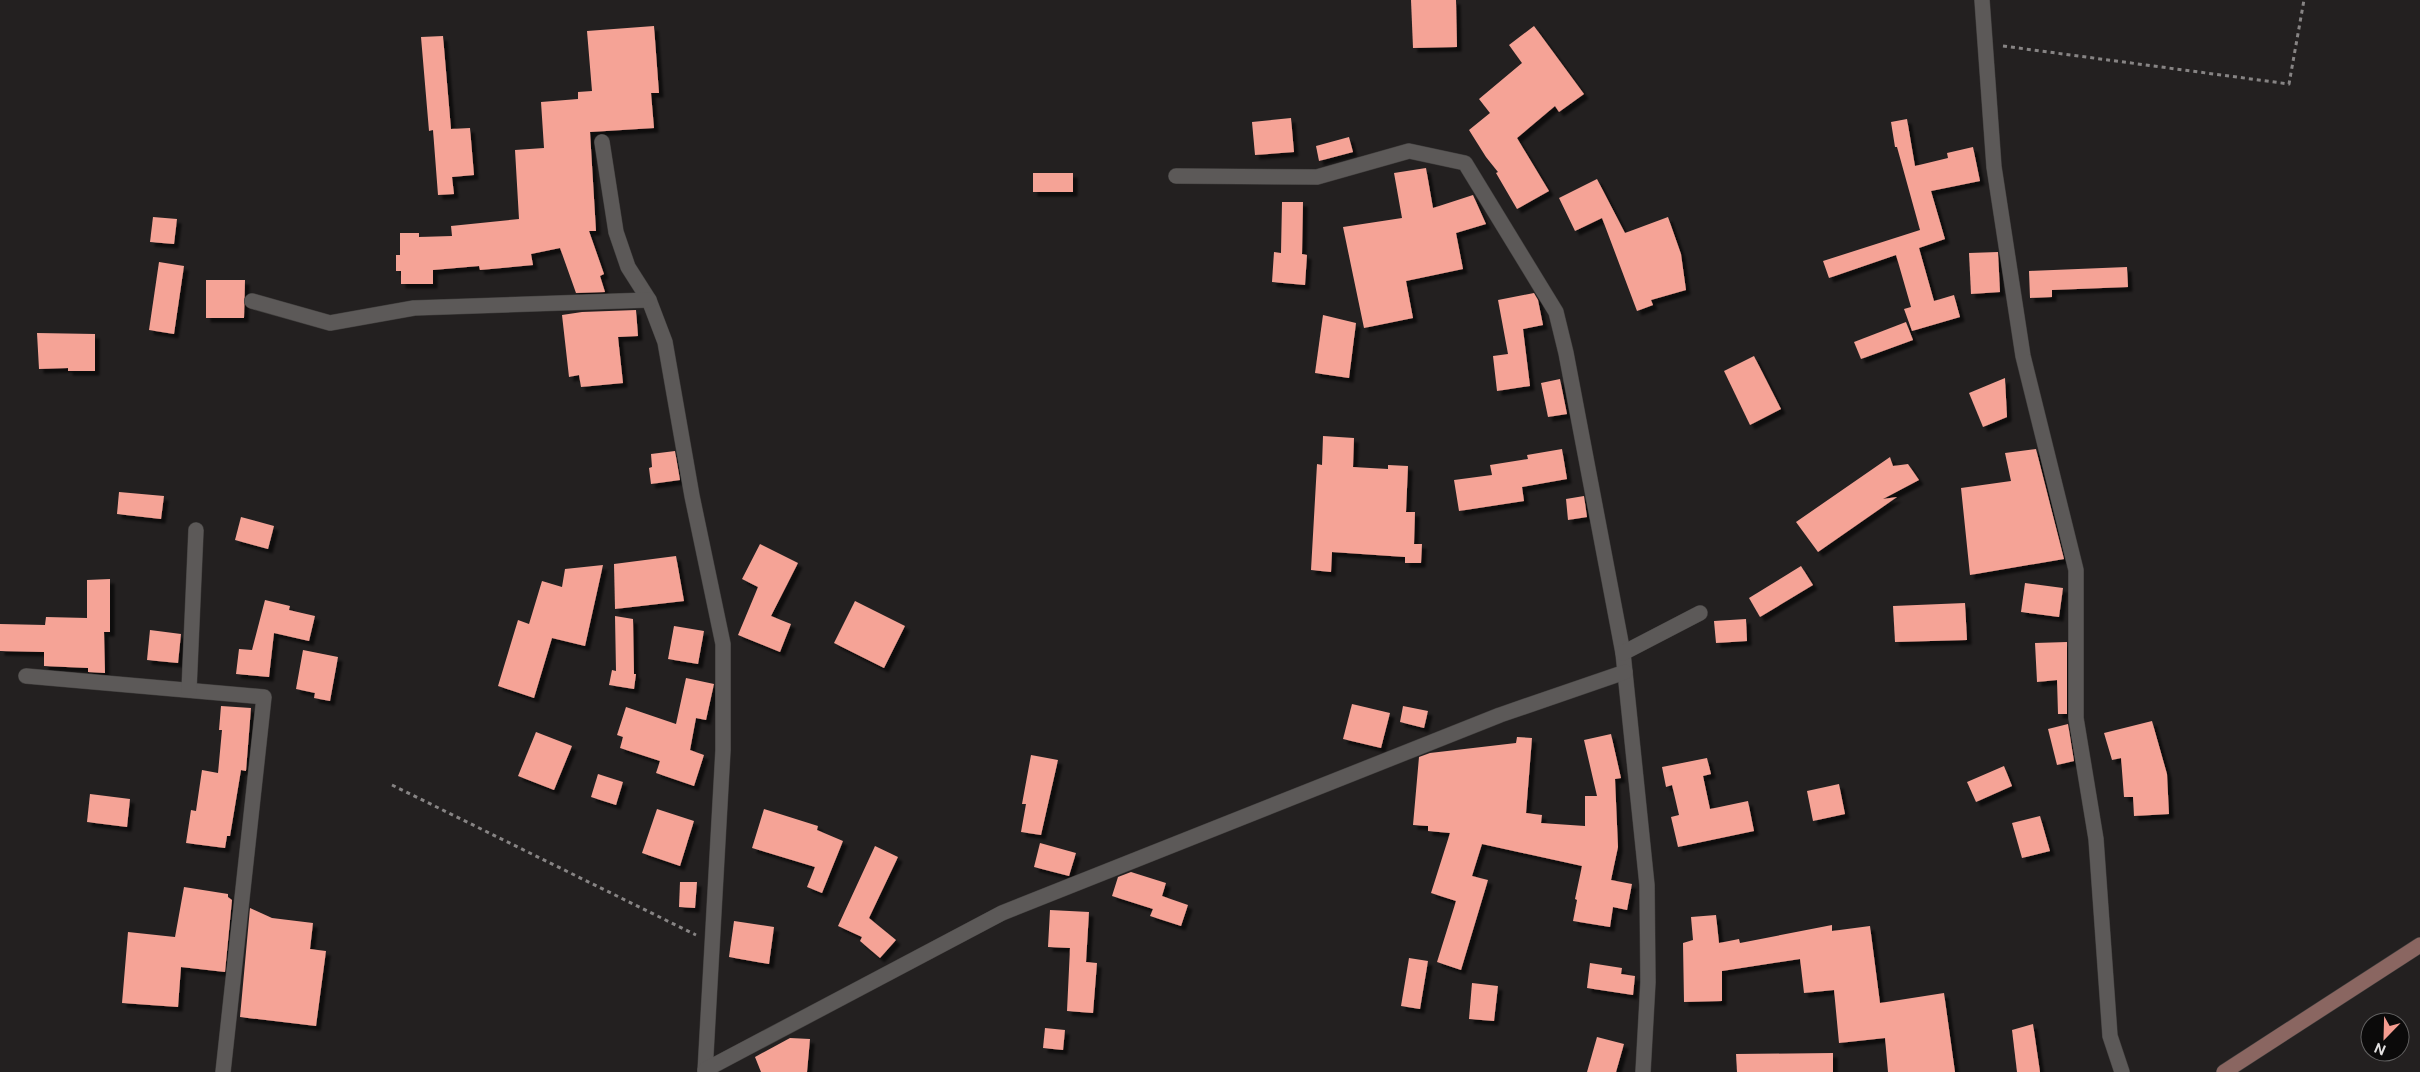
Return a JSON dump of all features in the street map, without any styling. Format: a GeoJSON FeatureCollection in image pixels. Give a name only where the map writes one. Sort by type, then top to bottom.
{"type":"FeatureCollection","features":[{"type":"Feature","properties":{"kind":"street"},"geometry":{"type":"LineString","coordinates":[[1982,0],[1994,167],[2023,356],[2076,570],[2076,718],[2096,839],[2110,1036],[2122,1072]]}},
{"type":"Feature","properties":{"kind":"street"},"geometry":{"type":"LineString","coordinates":[[602,142],[616,232],[628,267],[649,300],[665,342],[692,496],[723,644],[723,750],[705,1071]]}},
{"type":"Feature","properties":{"kind":"street"},"geometry":{"type":"LineString","coordinates":[[1176,176],[1317,177],[1409,151],[1465,162],[1556,312],[1566,352],[1624,653],[1647,885],[1648,982],[1643,1072]]}},
{"type":"Feature","properties":{"kind":"street"},"geometry":{"type":"LineString","coordinates":[[252,301],[330,323],[414,308],[649,300]]}},
{"type":"Feature","properties":{"kind":"street"},"geometry":{"type":"LineString","coordinates":[[189,690],[196,530]]}},
{"type":"Feature","properties":{"kind":"street"},"geometry":{"type":"LineString","coordinates":[[1624,653],[1700,613]]}},
{"type":"Feature","properties":{"kind":"street"},"geometry":{"type":"LineString","coordinates":[[705,1071],[1002,913],[1500,715],[1625,672]]}},
{"type":"Feature","properties":{"kind":"street"},"geometry":{"type":"LineString","coordinates":[[26,676],[264,697],[223,1072]]}},
{"type":"Feature","properties":{"kind":"street"},"geometry":{"type":"LineString","coordinates":[[2224,1072],[2420,944]]}},
{"type":"Feature","properties":{"kind":"path"},"geometry":{"type":"LineString","coordinates":[[1985,44],[2289,84],[2304,0]]}},
{"type":"Feature","properties":{"kind":"path"},"geometry":{"type":"LineString","coordinates":[[392,785],[712,943]]}},
{"type":"Feature","properties":{"kind":"building"},"geometry":{"type":"Polygon","coordinates":[[[1411,0],[1456,0],[1457,47],[1413,48],[1411,0]]]}},
{"type":"Feature","properties":{"kind":"building"},"geometry":{"type":"Polygon","coordinates":[[[654,26],[659,93],[651,93],[654,128],[590,132],[596,231],[589,231],[604,274],[600,276],[605,292],[576,293],[560,248],[531,254],[533,265],[480,270],[479,266],[433,270],[433,284],[401,284],[401,271],[396,271],[396,255],[400,255],[400,233],[419,233],[419,237],[452,236],[451,226],[519,219],[515,150],[544,148],[541,102],[578,99],[578,92],[592,91],[587,31],[654,26]]]}},
{"type":"Feature","properties":{"kind":"building"},"geometry":{"type":"Polygon","coordinates":[[[1534,26],[1584,94],[1559,112],[1555,106],[1517,138],[1549,191],[1517,209],[1496,173],[1498,172],[1469,130],[1490,113],[1479,99],[1522,63],[1509,45],[1534,26]]]}},
{"type":"Feature","properties":{"kind":"building"},"geometry":{"type":"Polygon","coordinates":[[[443,36],[451,129],[470,128],[474,175],[452,177],[454,194],[438,195],[433,130],[429,131],[421,37],[443,36]]]}},
{"type":"Feature","properties":{"kind":"building"},"geometry":{"type":"Polygon","coordinates":[[[1291,118],[1294,152],[1255,155],[1252,122],[1291,118]]]}},
{"type":"Feature","properties":{"kind":"building"},"geometry":{"type":"Polygon","coordinates":[[[1907,119],[1915,166],[1948,158],[1947,153],[1973,147],[1980,181],[1931,191],[1945,239],[1919,248],[1934,301],[1954,295],[1960,317],[1912,331],[1904,309],[1911,307],[1896,255],[1829,278],[1823,261],[1920,230],[1897,147],[1895,147],[1891,122],[1907,119]]]}},
{"type":"Feature","properties":{"kind":"building"},"geometry":{"type":"Polygon","coordinates":[[[1349,137],[1353,152],[1319,161],[1316,146],[1349,137]]]}},
{"type":"Feature","properties":{"kind":"building"},"geometry":{"type":"Polygon","coordinates":[[[1426,168],[1433,208],[1473,195],[1486,224],[1456,233],[1463,269],[1406,281],[1413,318],[1364,328],[1343,227],[1402,218],[1394,173],[1426,168]]]}},
{"type":"Feature","properties":{"kind":"building"},"geometry":{"type":"Polygon","coordinates":[[[1033,173],[1073,173],[1073,192],[1033,192],[1033,173]]]}},
{"type":"Feature","properties":{"kind":"building"},"geometry":{"type":"Polygon","coordinates":[[[1597,179],[1625,233],[1668,217],[1681,254],[1686,290],[1651,300],[1653,305],[1637,311],[1602,218],[1575,231],[1559,198],[1597,179]]]}},
{"type":"Feature","properties":{"kind":"building"},"geometry":{"type":"Polygon","coordinates":[[[1282,202],[1303,202],[1302,254],[1307,255],[1305,285],[1272,282],[1274,252],[1281,253],[1282,202]]]}},
{"type":"Feature","properties":{"kind":"building"},"geometry":{"type":"Polygon","coordinates":[[[153,217],[177,219],[174,244],[150,242],[153,217]]]}},
{"type":"Feature","properties":{"kind":"building"},"geometry":{"type":"Polygon","coordinates":[[[1998,252],[2000,292],[1971,294],[1969,253],[1998,252]]]}},
{"type":"Feature","properties":{"kind":"building"},"geometry":{"type":"Polygon","coordinates":[[[159,262],[184,266],[174,334],[149,330],[159,262]]]}},
{"type":"Feature","properties":{"kind":"building"},"geometry":{"type":"Polygon","coordinates":[[[2127,267],[2128,287],[2052,290],[2052,297],[2030,298],[2029,271],[2127,267]]]}},
{"type":"Feature","properties":{"kind":"building"},"geometry":{"type":"Polygon","coordinates":[[[206,280],[245,280],[244,318],[206,318],[206,280]]]}},
{"type":"Feature","properties":{"kind":"building"},"geometry":{"type":"Polygon","coordinates":[[[1534,293],[1538,300],[1543,325],[1523,329],[1530,386],[1497,391],[1493,356],[1508,354],[1498,300],[1534,293]]]}},
{"type":"Feature","properties":{"kind":"building"},"geometry":{"type":"Polygon","coordinates":[[[636,310],[638,336],[618,337],[623,383],[581,387],[579,375],[569,377],[562,315],[582,312],[636,310]]]}},
{"type":"Feature","properties":{"kind":"building"},"geometry":{"type":"Polygon","coordinates":[[[1323,315],[1356,323],[1349,378],[1315,373],[1323,315]]]}},
{"type":"Feature","properties":{"kind":"building"},"geometry":{"type":"Polygon","coordinates":[[[1906,322],[1913,340],[1861,359],[1854,342],[1906,322]]]}},
{"type":"Feature","properties":{"kind":"building"},"geometry":{"type":"Polygon","coordinates":[[[37,333],[95,334],[95,371],[68,371],[68,368],[39,369],[37,333]]]}},
{"type":"Feature","properties":{"kind":"building"},"geometry":{"type":"Polygon","coordinates":[[[1754,356],[1781,409],[1750,425],[1724,371],[1754,356]]]}},
{"type":"Feature","properties":{"kind":"building"},"geometry":{"type":"Polygon","coordinates":[[[2005,378],[2007,417],[1983,427],[1969,393],[2005,378]]]}},
{"type":"Feature","properties":{"kind":"building"},"geometry":{"type":"Polygon","coordinates":[[[1560,379],[1567,414],[1548,417],[1541,383],[1560,379]]]}},
{"type":"Feature","properties":{"kind":"building"},"geometry":{"type":"Polygon","coordinates":[[[1323,436],[1354,438],[1353,467],[1388,469],[1388,465],[1408,466],[1406,512],[1415,512],[1414,544],[1422,544],[1421,563],[1405,563],[1405,557],[1332,552],[1331,572],[1311,570],[1317,464],[1322,465],[1323,436]]]}},
{"type":"Feature","properties":{"kind":"building"},"geometry":{"type":"Polygon","coordinates":[[[1562,449],[1567,479],[1522,487],[1524,501],[1459,511],[1454,480],[1492,475],[1490,465],[1528,459],[1527,455],[1562,449]]]}},
{"type":"Feature","properties":{"kind":"building"},"geometry":{"type":"Polygon","coordinates":[[[2036,449],[2064,559],[1970,575],[1961,488],[2011,481],[2005,453],[2036,449]]]}},
{"type":"Feature","properties":{"kind":"building"},"geometry":{"type":"Polygon","coordinates":[[[675,451],[680,480],[651,484],[649,468],[652,467],[651,454],[675,451]]]}},
{"type":"Feature","properties":{"kind":"building"},"geometry":{"type":"Polygon","coordinates":[[[1890,457],[1893,466],[1908,464],[1919,480],[1883,499],[1897,497],[1818,552],[1796,522],[1890,457]]]}},
{"type":"Feature","properties":{"kind":"building"},"geometry":{"type":"Polygon","coordinates":[[[119,492],[164,496],[161,519],[117,514],[119,492]]]}},
{"type":"Feature","properties":{"kind":"building"},"geometry":{"type":"Polygon","coordinates":[[[1584,496],[1587,517],[1568,520],[1566,499],[1584,496]]]}},
{"type":"Feature","properties":{"kind":"building"},"geometry":{"type":"Polygon","coordinates":[[[241,517],[274,526],[268,549],[235,540],[241,517]]]}},
{"type":"Feature","properties":{"kind":"building"},"geometry":{"type":"Polygon","coordinates":[[[760,544],[798,563],[771,616],[791,624],[780,652],[738,635],[758,587],[742,579],[760,544]]]}},
{"type":"Feature","properties":{"kind":"building"},"geometry":{"type":"Polygon","coordinates":[[[676,556],[684,601],[615,609],[614,564],[676,556]]]}},
{"type":"Feature","properties":{"kind":"building"},"geometry":{"type":"Polygon","coordinates":[[[603,565],[585,646],[552,638],[534,698],[498,686],[518,620],[529,624],[542,581],[562,587],[565,569],[603,565]]]}},
{"type":"Feature","properties":{"kind":"building"},"geometry":{"type":"Polygon","coordinates":[[[1801,566],[1813,585],[1760,617],[1749,598],[1801,566]]]}},
{"type":"Feature","properties":{"kind":"building"},"geometry":{"type":"Polygon","coordinates":[[[110,579],[110,632],[104,632],[105,673],[88,672],[88,668],[44,666],[44,652],[0,651],[0,624],[45,625],[46,617],[87,618],[87,580],[110,579]]]}},
{"type":"Feature","properties":{"kind":"building"},"geometry":{"type":"Polygon","coordinates":[[[2025,583],[2063,588],[2059,617],[2021,612],[2025,583]]]}},
{"type":"Feature","properties":{"kind":"building"},"geometry":{"type":"Polygon","coordinates":[[[265,600],[290,606],[289,610],[315,616],[309,641],[274,633],[269,677],[236,674],[239,649],[252,650],[265,600]]]}},
{"type":"Feature","properties":{"kind":"building"},"geometry":{"type":"Polygon","coordinates":[[[855,601],[905,626],[884,668],[834,643],[855,601]]]}},
{"type":"Feature","properties":{"kind":"building"},"geometry":{"type":"Polygon","coordinates":[[[1965,603],[1967,640],[1895,642],[1893,606],[1965,603]]]}},
{"type":"Feature","properties":{"kind":"building"},"geometry":{"type":"Polygon","coordinates":[[[615,616],[633,619],[634,674],[636,674],[634,689],[609,685],[612,670],[616,671],[615,616]]]}},
{"type":"Feature","properties":{"kind":"building"},"geometry":{"type":"Polygon","coordinates":[[[1746,619],[1747,641],[1716,643],[1714,621],[1746,619]]]}},
{"type":"Feature","properties":{"kind":"building"},"geometry":{"type":"Polygon","coordinates":[[[674,626],[704,631],[698,664],[668,659],[674,626]]]}},
{"type":"Feature","properties":{"kind":"building"},"geometry":{"type":"Polygon","coordinates":[[[150,630],[181,634],[178,663],[147,660],[150,630]]]}},
{"type":"Feature","properties":{"kind":"building"},"geometry":{"type":"Polygon","coordinates":[[[2067,642],[2067,714],[2058,714],[2057,680],[2037,682],[2035,643],[2067,642]]]}},
{"type":"Feature","properties":{"kind":"building"},"geometry":{"type":"Polygon","coordinates":[[[303,650],[338,657],[330,701],[314,698],[315,693],[296,689],[303,650]]]}},
{"type":"Feature","properties":{"kind":"building"},"geometry":{"type":"Polygon","coordinates":[[[686,678],[714,684],[706,720],[696,718],[690,750],[704,755],[694,786],[656,773],[660,761],[620,748],[623,737],[617,735],[626,707],[676,724],[686,678]]]}},
{"type":"Feature","properties":{"kind":"building"},"geometry":{"type":"Polygon","coordinates":[[[1352,704],[1390,713],[1381,748],[1343,739],[1352,704]]]}},
{"type":"Feature","properties":{"kind":"building"},"geometry":{"type":"Polygon","coordinates":[[[221,706],[251,708],[246,771],[241,770],[230,836],[227,836],[225,848],[186,843],[191,810],[196,811],[202,770],[218,773],[222,730],[219,730],[221,706]]]}},
{"type":"Feature","properties":{"kind":"building"},"geometry":{"type":"Polygon","coordinates":[[[1403,706],[1428,711],[1424,728],[1400,722],[1403,706]]]}},
{"type":"Feature","properties":{"kind":"building"},"geometry":{"type":"Polygon","coordinates":[[[2152,721],[2167,774],[2169,814],[2134,816],[2133,797],[2124,797],[2121,758],[2112,760],[2104,733],[2152,721]]]}},
{"type":"Feature","properties":{"kind":"building"},"geometry":{"type":"Polygon","coordinates":[[[2068,724],[2074,761],[2057,765],[2048,729],[2068,724]]]}},
{"type":"Feature","properties":{"kind":"building"},"geometry":{"type":"Polygon","coordinates":[[[536,732],[572,746],[554,790],[518,776],[536,732]]]}},
{"type":"Feature","properties":{"kind":"building"},"geometry":{"type":"Polygon","coordinates":[[[1611,734],[1621,778],[1615,779],[1618,847],[1611,880],[1632,884],[1627,910],[1613,907],[1610,927],[1573,921],[1577,900],[1575,899],[1582,866],[1482,844],[1472,876],[1488,880],[1461,970],[1437,962],[1456,901],[1431,893],[1450,833],[1428,831],[1428,826],[1413,825],[1419,757],[1430,753],[1516,743],[1517,737],[1532,738],[1526,813],[1542,815],[1541,823],[1585,826],[1585,796],[1597,796],[1584,740],[1611,734]]]}},
{"type":"Feature","properties":{"kind":"building"},"geometry":{"type":"Polygon","coordinates":[[[1031,755],[1058,760],[1041,835],[1021,832],[1026,804],[1022,804],[1031,755]]]}},
{"type":"Feature","properties":{"kind":"building"},"geometry":{"type":"Polygon","coordinates":[[[1707,758],[1711,774],[1703,776],[1710,809],[1748,801],[1754,831],[1678,847],[1671,817],[1679,815],[1672,785],[1666,787],[1662,767],[1707,758]]]}},
{"type":"Feature","properties":{"kind":"building"},"geometry":{"type":"Polygon","coordinates":[[[2004,766],[2012,786],[1976,802],[1967,782],[2004,766]]]}},
{"type":"Feature","properties":{"kind":"building"},"geometry":{"type":"Polygon","coordinates":[[[598,774],[623,782],[616,805],[591,797],[598,774]]]}},
{"type":"Feature","properties":{"kind":"building"},"geometry":{"type":"Polygon","coordinates":[[[1839,784],[1845,814],[1813,821],[1807,791],[1839,784]]]}},
{"type":"Feature","properties":{"kind":"building"},"geometry":{"type":"Polygon","coordinates":[[[90,794],[130,799],[127,827],[87,822],[90,794]]]}},
{"type":"Feature","properties":{"kind":"building"},"geometry":{"type":"Polygon","coordinates":[[[657,809],[694,821],[680,866],[642,853],[657,809]]]}},
{"type":"Feature","properties":{"kind":"building"},"geometry":{"type":"Polygon","coordinates":[[[764,809],[818,826],[817,830],[843,841],[822,893],[807,887],[815,867],[752,848],[764,809]]]}},
{"type":"Feature","properties":{"kind":"building"},"geometry":{"type":"Polygon","coordinates":[[[2040,816],[2050,851],[2022,858],[2012,823],[2040,816]]]}},
{"type":"Feature","properties":{"kind":"building"},"geometry":{"type":"Polygon","coordinates":[[[1040,843],[1076,853],[1069,876],[1034,867],[1040,843]]]}},
{"type":"Feature","properties":{"kind":"building"},"geometry":{"type":"Polygon","coordinates":[[[875,846],[898,857],[869,918],[896,940],[880,958],[860,941],[862,937],[838,926],[875,846]]]}},
{"type":"Feature","properties":{"kind":"building"},"geometry":{"type":"Polygon","coordinates":[[[1131,872],[1166,883],[1162,896],[1188,905],[1181,926],[1150,916],[1153,909],[1112,896],[1118,877],[1131,872]]]}},
{"type":"Feature","properties":{"kind":"building"},"geometry":{"type":"Polygon","coordinates":[[[680,882],[697,882],[695,908],[679,907],[680,882]]]}},
{"type":"Feature","properties":{"kind":"building"},"geometry":{"type":"Polygon","coordinates":[[[184,887],[228,894],[228,897],[232,900],[225,972],[181,967],[178,1007],[122,1003],[128,932],[175,937],[184,887]]]}},
{"type":"Feature","properties":{"kind":"building"},"geometry":{"type":"Polygon","coordinates":[[[250,908],[272,918],[313,923],[310,949],[326,951],[316,1026],[240,1017],[250,908]]]}},
{"type":"Feature","properties":{"kind":"building"},"geometry":{"type":"Polygon","coordinates":[[[1050,910],[1089,912],[1086,962],[1097,963],[1093,1013],[1067,1011],[1070,948],[1048,947],[1050,910]]]}},
{"type":"Feature","properties":{"kind":"building"},"geometry":{"type":"Polygon","coordinates":[[[1716,915],[1719,943],[1739,939],[1740,943],[1832,925],[1832,931],[1870,926],[1880,1003],[1944,993],[1955,1072],[1888,1072],[1885,1038],[1839,1043],[1834,990],[1804,993],[1800,959],[1722,971],[1722,1001],[1684,1002],[1683,943],[1693,940],[1691,917],[1716,915]]]}},
{"type":"Feature","properties":{"kind":"building"},"geometry":{"type":"Polygon","coordinates":[[[734,921],[774,927],[769,964],[729,957],[734,921]]]}},
{"type":"Feature","properties":{"kind":"building"},"geometry":{"type":"Polygon","coordinates":[[[1409,958],[1428,961],[1420,1009],[1401,1006],[1409,958]]]}},
{"type":"Feature","properties":{"kind":"building"},"geometry":{"type":"Polygon","coordinates":[[[1590,963],[1622,968],[1621,974],[1635,976],[1633,995],[1587,988],[1590,963]]]}},
{"type":"Feature","properties":{"kind":"building"},"geometry":{"type":"Polygon","coordinates":[[[1472,983],[1498,986],[1494,1021],[1469,1019],[1472,983]]]}},
{"type":"Feature","properties":{"kind":"building"},"geometry":{"type":"Polygon","coordinates":[[[2033,1024],[2040,1072],[2017,1072],[2012,1030],[2033,1024]]]}},
{"type":"Feature","properties":{"kind":"building"},"geometry":{"type":"Polygon","coordinates":[[[1045,1028],[1065,1030],[1063,1050],[1043,1048],[1045,1028]]]}},
{"type":"Feature","properties":{"kind":"building"},"geometry":{"type":"Polygon","coordinates":[[[1597,1037],[1624,1044],[1616,1072],[1587,1072],[1597,1037]]]}},
{"type":"Feature","properties":{"kind":"building"},"geometry":{"type":"Polygon","coordinates":[[[790,1038],[810,1039],[807,1072],[761,1072],[755,1057],[790,1038]]]}},
{"type":"Feature","properties":{"kind":"building"},"geometry":{"type":"Polygon","coordinates":[[[1833,1053],[1833,1072],[1737,1072],[1736,1054],[1833,1053]]]}}]}
